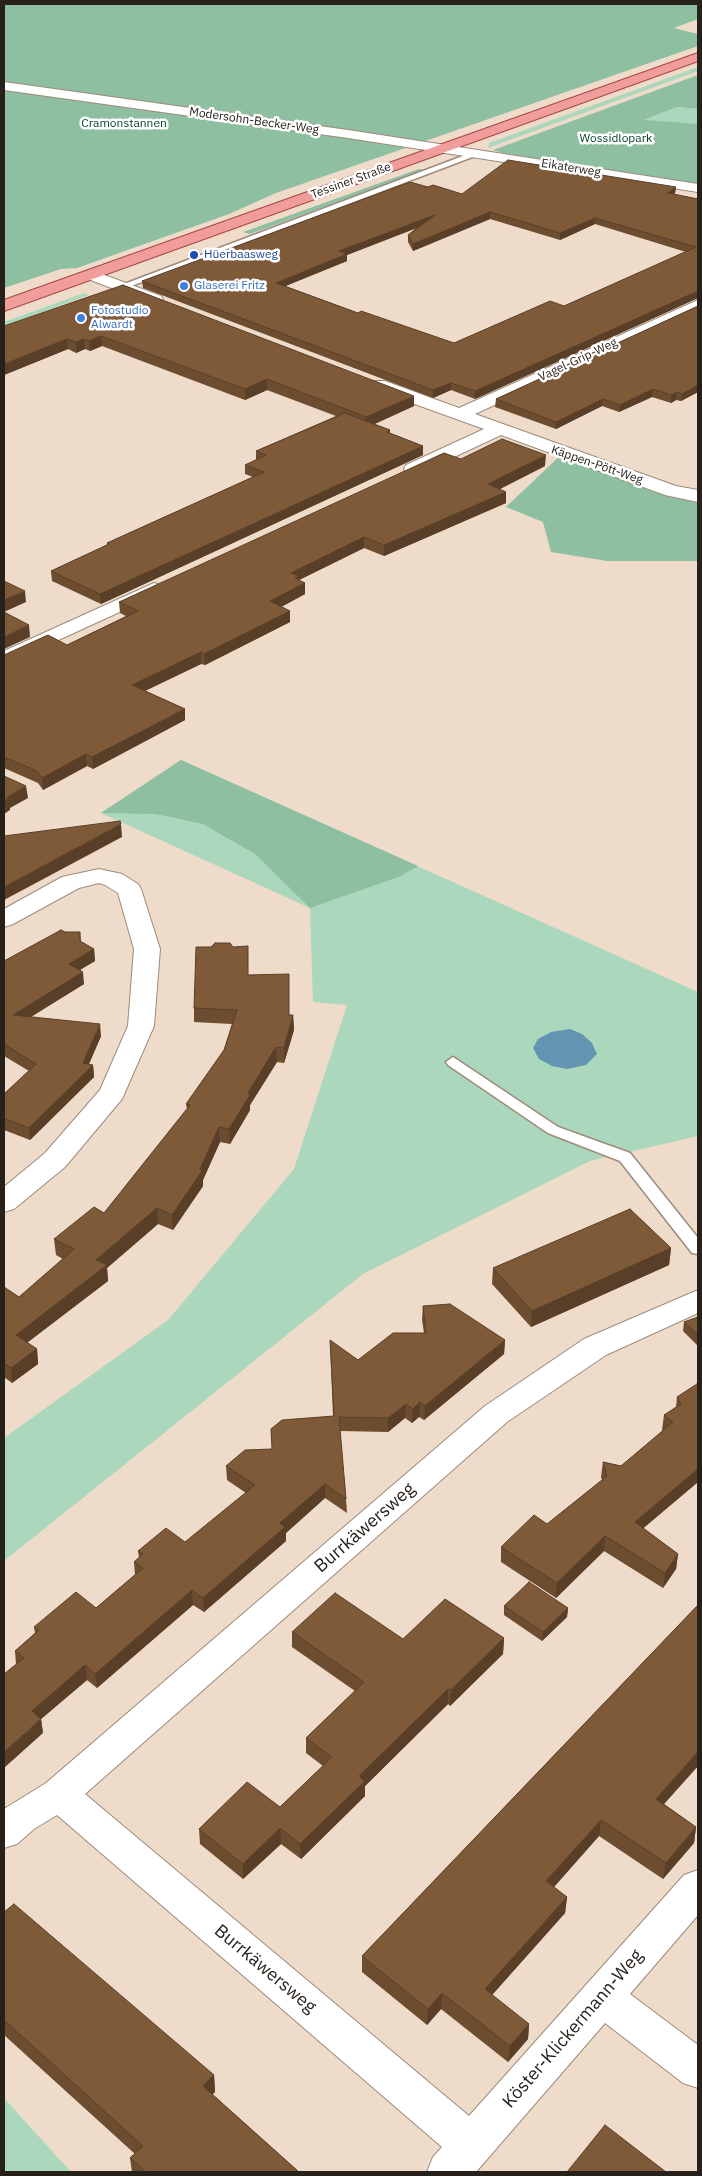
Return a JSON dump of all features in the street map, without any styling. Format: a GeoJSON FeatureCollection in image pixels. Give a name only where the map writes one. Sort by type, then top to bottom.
{"type":"FeatureCollection","features":[{"type":"Feature","properties":{"kind":"main road","name":"Tessiner Straße"},"geometry":{"type":"LineString","coordinates":[[4,306],[698,58]]}},
{"type":"Feature","properties":{"kind":"street","name":"Modersohn-Becker-Weg"},"geometry":{"type":"LineString","coordinates":[[4,86],[444,148]]}},
{"type":"Feature","properties":{"kind":"street","name":"Eikaterweg"},"geometry":{"type":"LineString","coordinates":[[444,148],[698,188]]}},
{"type":"Feature","properties":{"kind":"street"},"geometry":{"type":"LineString","coordinates":[[91,275],[172,305]]}},
{"type":"Feature","properties":{"kind":"street","name":"Vagel-Grip-Weg"},"geometry":{"type":"LineString","coordinates":[[458,415],[698,305]]}},
{"type":"Feature","properties":{"kind":"street","name":"Käppen-Pött-Weg"},"geometry":{"type":"LineString","coordinates":[[366,380],[498,430],[672,491],[698,496]]}},
{"type":"Feature","properties":{"kind":"street"},"geometry":{"type":"LineString","coordinates":[[399,476],[498,430]]}},
{"type":"Feature","properties":{"kind":"street"},"geometry":{"type":"LineString","coordinates":[[4,659],[174,580]]}},
{"type":"Feature","properties":{"kind":"street"},"geometry":{"type":"LineString","coordinates":[[4,919],[71,882],[99,876],[113,879],[129,889],[147,949],[141,1026],[112,1093],[55,1160],[4,1202]]}},
{"type":"Feature","properties":{"kind":"street","name":"Burrkäwersweg"},"geometry":{"type":"LineString","coordinates":[[4,1832],[21,1817],[58,1794],[496,1414],[594,1346],[698,1301]]}},
{"type":"Feature","properties":{"kind":"street","name":"Burrkäwersweg"},"geometry":{"type":"LineString","coordinates":[[58,1794],[460,2158]]}},
{"type":"Feature","properties":{"kind":"street","name":"Köster-Klickermann-Weg"},"geometry":{"type":"LineString","coordinates":[[460,2158],[698,1886]]}},
{"type":"Feature","properties":{"kind":"street"},"geometry":{"type":"LineString","coordinates":[[602,1997],[698,2070]]}},
{"type":"Feature","properties":{"kind":"lane","name":"Tessiner Straße"},"geometry":{"type":"LineString","coordinates":[[123,286],[486,154]]}},
{"type":"Feature","properties":{"kind":"lane"},"geometry":{"type":"LineString","coordinates":[[453,1062],[553,1130],[624,1157],[698,1249]]}},
{"type":"Feature","properties":{"kind":"green space","name":"Cramonstannen"},"geometry":{"type":"Polygon","coordinates":[[[4,4],[698,4],[698,19],[674,28],[698,34],[698,46],[276,193],[229,214],[77,268],[61,269],[4,288],[4,4]]]}},
{"type":"Feature","properties":{"kind":"green space"},"geometry":{"type":"Polygon","coordinates":[[[698,67],[698,71],[488,148],[489,143],[698,67]]]}},
{"type":"Feature","properties":{"kind":"green space","name":"Wossidlopark"},"geometry":{"type":"Polygon","coordinates":[[[698,75],[698,109],[677,107],[644,120],[698,124],[698,186],[509,155],[493,150],[698,75]]]}},
{"type":"Feature","properties":{"kind":"green space"},"geometry":{"type":"Polygon","coordinates":[[[677,107],[698,109],[698,124],[642,121],[677,107]]]}},
{"type":"Feature","properties":{"kind":"green space"},"geometry":{"type":"Polygon","coordinates":[[[419,169],[424,170],[250,234],[243,232],[419,169]]]}},
{"type":"Feature","properties":{"kind":"green space"},"geometry":{"type":"Polygon","coordinates":[[[84,293],[89,295],[4,326],[4,322],[84,293]]]}},
{"type":"Feature","properties":{"kind":"green space"},"geometry":{"type":"Polygon","coordinates":[[[563,453],[690,496],[698,496],[698,561],[607,561],[551,552],[543,522],[506,507],[563,453]]]}},
{"type":"Feature","properties":{"kind":"green space"},"geometry":{"type":"Polygon","coordinates":[[[181,760],[698,992],[698,1136],[590,1161],[363,1274],[4,1561],[4,1438],[168,1320],[294,1169],[347,1005],[313,1002],[310,908],[101,813],[181,760]]]}},
{"type":"Feature","properties":{"kind":"green space"},"geometry":{"type":"Polygon","coordinates":[[[181,760],[418,866],[401,876],[310,908],[255,854],[203,824],[156,814],[101,813],[181,760]]]}},
{"type":"Feature","properties":{"kind":"green space"},"geometry":{"type":"Polygon","coordinates":[[[4,2098],[71,2172],[4,2172],[4,2098]]]}},
{"type":"Feature","properties":{"kind":"water"},"geometry":{"type":"Polygon","coordinates":[[[570,1029],[582,1034],[592,1043],[597,1054],[586,1065],[567,1069],[552,1066],[539,1059],[533,1048],[538,1039],[551,1032],[570,1029]]]}},
{"type":"Feature","properties":{"kind":"building"},"geometry":{"type":"Polygon","coordinates":[[[508,160],[676,187],[668,193],[698,199],[698,291],[475,391],[451,383],[433,390],[142,281],[410,182],[428,187],[433,185],[462,194],[508,160]],[[490,212],[413,244],[408,235],[435,215],[339,251],[347,254],[276,283],[358,313],[361,311],[454,343],[550,301],[564,306],[696,247],[595,218],[560,233],[490,212]]]}},
{"type":"Feature","properties":{"kind":"building"},"geometry":{"type":"Polygon","coordinates":[[[123,285],[414,396],[366,417],[267,379],[245,389],[101,336],[89,341],[84,339],[76,342],[67,339],[4,364],[4,326],[123,285]]]}},
{"type":"Feature","properties":{"kind":"building"},"geometry":{"type":"Polygon","coordinates":[[[698,306],[698,385],[682,394],[677,392],[671,395],[653,389],[620,405],[603,399],[556,422],[496,399],[698,306]]]}},
{"type":"Feature","properties":{"kind":"building"},"geometry":{"type":"Polygon","coordinates":[[[345,413],[390,430],[387,432],[423,446],[100,594],[51,571],[109,544],[107,543],[264,472],[245,465],[266,455],[256,451],[345,413]]]}},
{"type":"Feature","properties":{"kind":"building"},"geometry":{"type":"Polygon","coordinates":[[[502,439],[546,455],[488,484],[506,492],[384,545],[364,537],[291,573],[299,576],[295,578],[305,583],[270,601],[290,611],[204,654],[201,652],[132,685],[185,709],[92,757],[86,754],[42,778],[37,771],[4,757],[4,655],[48,635],[67,645],[138,611],[119,602],[444,453],[461,459],[502,439]]]}},
{"type":"Feature","properties":{"kind":"building"},"geometry":{"type":"Polygon","coordinates":[[[4,581],[25,591],[4,600],[4,581]]]}},
{"type":"Feature","properties":{"kind":"building"},"geometry":{"type":"Polygon","coordinates":[[[4,612],[29,625],[4,637],[4,612]]]}},
{"type":"Feature","properties":{"kind":"building"},"geometry":{"type":"Polygon","coordinates":[[[4,776],[26,786],[7,797],[9,798],[4,801],[4,776]]]}},
{"type":"Feature","properties":{"kind":"building"},"geometry":{"type":"Polygon","coordinates":[[[120,821],[121,824],[4,887],[4,836],[120,821]]]}},
{"type":"Feature","properties":{"kind":"building"},"geometry":{"type":"Polygon","coordinates":[[[61,930],[65,932],[80,932],[80,941],[94,949],[69,964],[83,972],[13,1015],[100,1024],[83,1063],[93,1065],[29,1128],[4,1118],[4,1094],[36,1064],[4,1044],[4,961],[61,930]]]}},
{"type":"Feature","properties":{"kind":"building"},"geometry":{"type":"Polygon","coordinates":[[[215,943],[230,943],[233,947],[248,946],[248,975],[289,974],[289,1015],[293,1015],[284,1048],[276,1047],[229,1129],[219,1127],[200,1169],[202,1171],[172,1215],[157,1208],[96,1260],[107,1265],[16,1335],[37,1349],[11,1368],[4,1363],[4,1287],[19,1297],[74,1249],[54,1239],[94,1207],[104,1213],[190,1105],[186,1104],[224,1050],[237,1010],[194,1008],[196,947],[211,947],[215,943]]]}},
{"type":"Feature","properties":{"kind":"building"},"geometry":{"type":"Polygon","coordinates":[[[630,1209],[671,1248],[532,1311],[493,1268],[630,1209]]]}},
{"type":"Feature","properties":{"kind":"building"},"geometry":{"type":"Polygon","coordinates":[[[450,1304],[505,1340],[425,1406],[420,1402],[413,1409],[406,1404],[388,1418],[339,1417],[346,1499],[325,1484],[280,1523],[285,1527],[203,1598],[192,1590],[95,1674],[85,1665],[32,1711],[41,1719],[4,1752],[4,1674],[24,1658],[15,1651],[39,1630],[34,1627],[76,1592],[96,1608],[143,1568],[134,1562],[143,1554],[138,1551],[166,1528],[185,1542],[255,1485],[226,1466],[245,1450],[272,1449],[271,1429],[282,1420],[334,1416],[330,1340],[358,1360],[393,1333],[426,1333],[423,1306],[450,1304]]]}},
{"type":"Feature","properties":{"kind":"building"},"geometry":{"type":"Polygon","coordinates":[[[698,1317],[698,1335],[684,1322],[698,1317]]]}},
{"type":"Feature","properties":{"kind":"building"},"geometry":{"type":"Polygon","coordinates":[[[697,1384],[698,1469],[635,1522],[678,1554],[665,1573],[605,1536],[557,1583],[501,1547],[534,1515],[547,1524],[607,1476],[603,1462],[621,1466],[673,1422],[664,1415],[681,1404],[677,1397],[697,1384]]]}},
{"type":"Feature","properties":{"kind":"building"},"geometry":{"type":"Polygon","coordinates":[[[529,1582],[568,1608],[543,1632],[504,1606],[529,1582]]]}},
{"type":"Feature","properties":{"kind":"building"},"geometry":{"type":"Polygon","coordinates":[[[335,1593],[403,1639],[445,1599],[504,1638],[451,1690],[448,1689],[359,1776],[365,1781],[300,1844],[280,1828],[243,1864],[199,1829],[247,1782],[280,1807],[332,1757],[306,1738],[364,1682],[292,1632],[335,1593]]]}},
{"type":"Feature","properties":{"kind":"building"},"geometry":{"type":"Polygon","coordinates":[[[698,1605],[698,1752],[656,1799],[696,1827],[666,1863],[601,1820],[546,1881],[567,1897],[485,1989],[529,2024],[510,2046],[442,1993],[428,2009],[362,1956],[698,1605]]]}},
{"type":"Feature","properties":{"kind":"building"},"geometry":{"type":"Polygon","coordinates":[[[14,1904],[214,2075],[203,2086],[299,2172],[146,2172],[130,2158],[143,2146],[4,2020],[4,1912],[14,1904]]]}},
{"type":"Feature","properties":{"kind":"building"},"geometry":{"type":"Polygon","coordinates":[[[605,2125],[666,2172],[567,2172],[605,2125]]]}},
{"type":"Feature","properties":{"kind":"place","name":"Hüerbaasweg"},"geometry":{"type":"Point","coordinates":[194,255]}},
{"type":"Feature","properties":{"kind":"place","name":"Glaserei Fritz"},"geometry":{"type":"Point","coordinates":[184,286]}},
{"type":"Feature","properties":{"kind":"place","name":"Fotostudio Alwardt"},"geometry":{"type":"Point","coordinates":[81,318]}}]}
